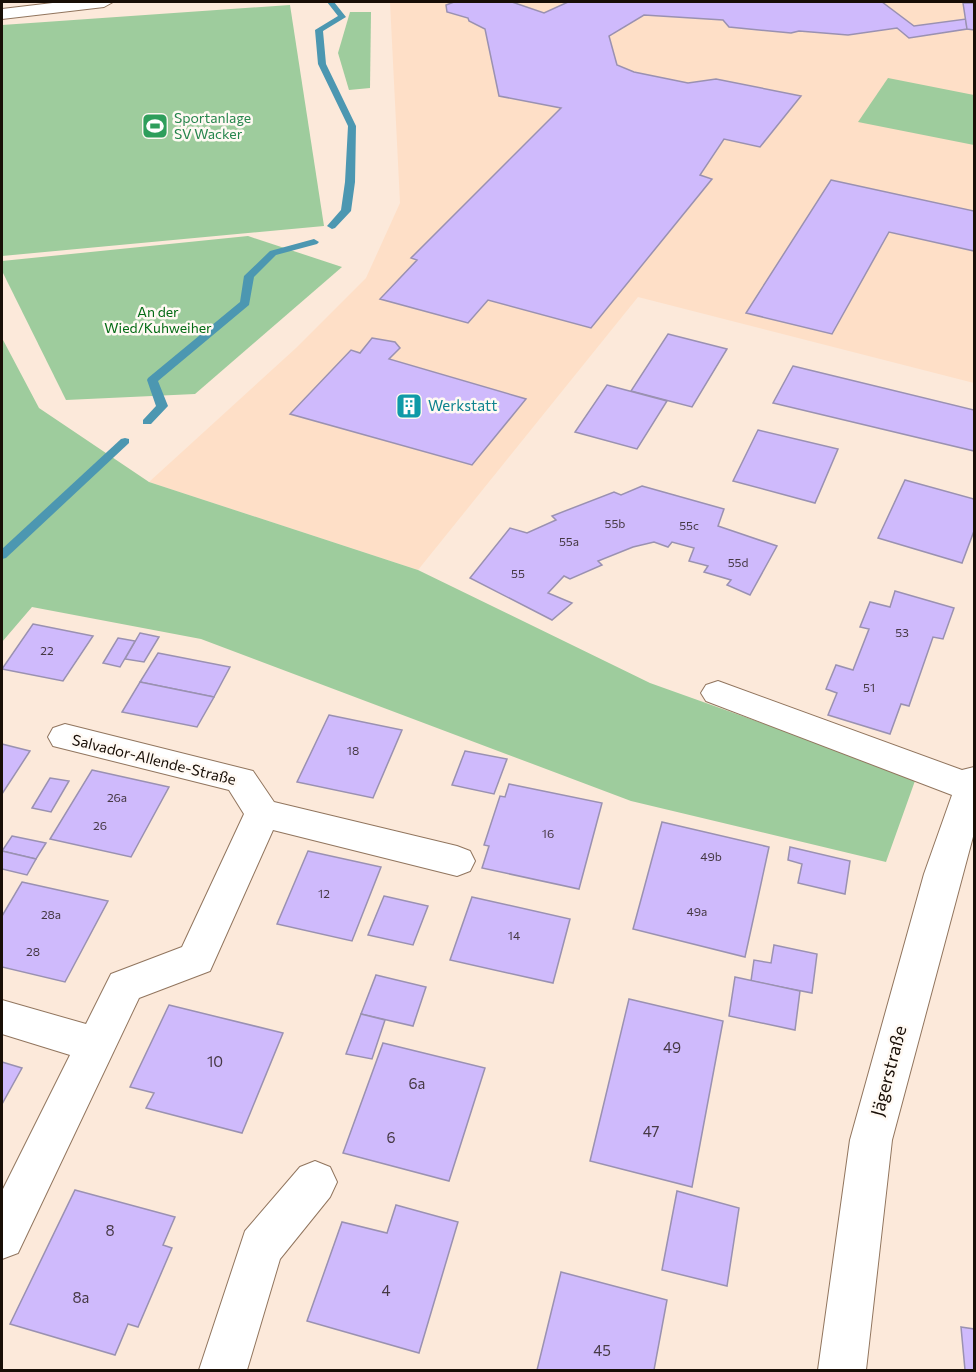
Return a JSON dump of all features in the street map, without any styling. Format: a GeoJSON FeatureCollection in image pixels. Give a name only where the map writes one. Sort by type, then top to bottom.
{"type":"FeatureCollection","features":[{"type":"Feature","properties":{"kind":"street"},"geometry":{"type":"LineString","coordinates":[[2,14],[104,2]]}},
{"type":"Feature","properties":{"kind":"street"},"geometry":{"type":"LineString","coordinates":[[718,693],[973,784]]}},
{"type":"Feature","properties":{"kind":"street","name":"Salvador-Allende-Straße"},"geometry":{"type":"LineString","coordinates":[[65,737],[241,780],[262,813]]}},
{"type":"Feature","properties":{"kind":"street","name":"Jägerstraße"},"geometry":{"type":"LineString","coordinates":[[842,1371],[871,1140],[943,874],[973,784]]}},
{"type":"Feature","properties":{"kind":"street"},"geometry":{"type":"LineString","coordinates":[[2,1238],[94,1044],[125,986],[196,959],[262,813],[457,861]]}},
{"type":"Feature","properties":{"kind":"street"},"geometry":{"type":"LineString","coordinates":[[2,1017],[94,1044]]}},
{"type":"Feature","properties":{"kind":"street"},"geometry":{"type":"LineString","coordinates":[[223,1371],[261,1247],[315,1182]]}},
{"type":"Feature","properties":{"kind":"shaded area"},"geometry":{"type":"Polygon","coordinates":[[[390,2],[974,2],[974,383],[638,297],[418,570],[149,482],[296,348],[366,278],[400,203],[390,2]]]}},
{"type":"Feature","properties":{"kind":"green space","name":"Sportanlage SV Wacker"},"geometry":{"type":"Polygon","coordinates":[[[290,5],[324,226],[2,256],[2,25],[290,5]]]}},
{"type":"Feature","properties":{"kind":"green space"},"geometry":{"type":"Polygon","coordinates":[[[350,12],[371,12],[370,88],[349,90],[338,53],[350,12]]]}},
{"type":"Feature","properties":{"kind":"green space"},"geometry":{"type":"Polygon","coordinates":[[[888,78],[974,95],[974,145],[858,122],[888,78]]]}},
{"type":"Feature","properties":{"kind":"green space","name":"An der Wied/Kuhweiher"},"geometry":{"type":"Polygon","coordinates":[[[248,236],[342,267],[195,394],[66,400],[2,271],[2,261],[248,236]]]}},
{"type":"Feature","properties":{"kind":"green space"},"geometry":{"type":"Polygon","coordinates":[[[2,338],[39,408],[149,482],[418,570],[650,683],[916,778],[886,862],[631,801],[201,639],[32,607],[2,642],[2,338]]]}},
{"type":"Feature","properties":{"kind":"building"},"geometry":{"type":"Polygon","coordinates":[[[454,2],[512,2],[544,13],[568,2],[882,2],[914,26],[966,19],[967,29],[909,38],[897,28],[848,35],[799,31],[791,33],[729,27],[723,20],[644,15],[609,36],[617,65],[634,72],[688,83],[716,79],[801,96],[760,147],[724,139],[700,175],[712,179],[591,328],[488,300],[468,323],[380,299],[417,260],[411,258],[561,108],[499,96],[485,29],[469,21],[468,18],[447,12],[446,5],[454,2]]]}},
{"type":"Feature","properties":{"kind":"building"},"geometry":{"type":"Polygon","coordinates":[[[963,3],[974,3],[974,30],[967,29],[963,3]]]}},
{"type":"Feature","properties":{"kind":"building"},"geometry":{"type":"Polygon","coordinates":[[[831,180],[974,211],[974,251],[889,232],[832,334],[746,313],[831,180]]]}},
{"type":"Feature","properties":{"kind":"building"},"geometry":{"type":"Polygon","coordinates":[[[668,334],[727,349],[692,407],[631,391],[668,334]]]}},
{"type":"Feature","properties":{"kind":"building","name":"Werkstatt"},"geometry":{"type":"Polygon","coordinates":[[[372,338],[395,342],[400,348],[389,359],[526,399],[472,465],[290,414],[351,350],[360,353],[372,338]]]}},
{"type":"Feature","properties":{"kind":"building"},"geometry":{"type":"Polygon","coordinates":[[[793,366],[974,410],[974,451],[773,403],[793,366]]]}},
{"type":"Feature","properties":{"kind":"building"},"geometry":{"type":"Polygon","coordinates":[[[607,385],[667,401],[637,449],[575,432],[607,385]]]}},
{"type":"Feature","properties":{"kind":"building"},"geometry":{"type":"Polygon","coordinates":[[[758,430],[838,449],[815,503],[733,481],[758,430]]]}},
{"type":"Feature","properties":{"kind":"building"},"geometry":{"type":"Polygon","coordinates":[[[905,480],[974,499],[974,531],[962,563],[878,538],[905,480]]]}},
{"type":"Feature","properties":{"kind":"building"},"geometry":{"type":"Polygon","coordinates":[[[642,486],[724,509],[718,526],[777,546],[750,595],[727,585],[731,580],[704,572],[708,566],[689,561],[694,548],[672,542],[668,547],[654,542],[633,547],[598,561],[602,565],[570,579],[564,576],[548,593],[572,603],[552,620],[470,578],[510,528],[527,533],[556,520],[552,516],[614,492],[621,495],[642,486]]]}},
{"type":"Feature","properties":{"kind":"building"},"geometry":{"type":"Polygon","coordinates":[[[895,591],[954,608],[943,639],[933,637],[909,706],[901,704],[890,734],[828,715],[837,693],[826,689],[836,665],[853,670],[869,629],[860,627],[870,602],[890,607],[895,591]]]}},
{"type":"Feature","properties":{"kind":"building"},"geometry":{"type":"Polygon","coordinates":[[[33,624],[93,636],[63,681],[2,669],[33,624]]]}},
{"type":"Feature","properties":{"kind":"building"},"geometry":{"type":"Polygon","coordinates":[[[140,633],[159,637],[144,662],[125,659],[140,633]]]}},
{"type":"Feature","properties":{"kind":"building"},"geometry":{"type":"Polygon","coordinates":[[[118,638],[135,641],[120,667],[103,663],[118,638]]]}},
{"type":"Feature","properties":{"kind":"building"},"geometry":{"type":"Polygon","coordinates":[[[158,653],[230,667],[214,697],[140,682],[158,653]]]}},
{"type":"Feature","properties":{"kind":"building"},"geometry":{"type":"Polygon","coordinates":[[[140,682],[214,697],[197,727],[122,712],[140,682]]]}},
{"type":"Feature","properties":{"kind":"building"},"geometry":{"type":"Polygon","coordinates":[[[329,715],[402,730],[373,798],[297,782],[329,715]]]}},
{"type":"Feature","properties":{"kind":"building"},"geometry":{"type":"Polygon","coordinates":[[[2,744],[30,751],[2,794],[2,744]]]}},
{"type":"Feature","properties":{"kind":"building"},"geometry":{"type":"Polygon","coordinates":[[[465,751],[507,759],[494,794],[452,785],[465,751]]]}},
{"type":"Feature","properties":{"kind":"building"},"geometry":{"type":"Polygon","coordinates":[[[92,770],[169,787],[131,857],[50,839],[92,770]]]}},
{"type":"Feature","properties":{"kind":"building"},"geometry":{"type":"Polygon","coordinates":[[[50,778],[69,781],[51,812],[32,808],[50,778]]]}},
{"type":"Feature","properties":{"kind":"building"},"geometry":{"type":"Polygon","coordinates":[[[509,784],[602,803],[579,889],[482,868],[489,846],[484,845],[500,796],[505,797],[509,784]]]}},
{"type":"Feature","properties":{"kind":"building"},"geometry":{"type":"Polygon","coordinates":[[[662,822],[769,847],[745,957],[633,929],[662,822]]]}},
{"type":"Feature","properties":{"kind":"building"},"geometry":{"type":"Polygon","coordinates":[[[12,836],[46,843],[36,859],[2,851],[12,836]]]}},
{"type":"Feature","properties":{"kind":"building"},"geometry":{"type":"Polygon","coordinates":[[[790,847],[850,861],[845,894],[798,883],[802,864],[788,860],[790,847]]]}},
{"type":"Feature","properties":{"kind":"building"},"geometry":{"type":"Polygon","coordinates":[[[2,851],[36,859],[27,875],[2,869],[2,851]]]}},
{"type":"Feature","properties":{"kind":"building"},"geometry":{"type":"Polygon","coordinates":[[[308,851],[381,867],[352,941],[277,924],[308,851]]]}},
{"type":"Feature","properties":{"kind":"building"},"geometry":{"type":"Polygon","coordinates":[[[22,882],[108,901],[65,982],[2,967],[2,916],[22,882]]]}},
{"type":"Feature","properties":{"kind":"building"},"geometry":{"type":"Polygon","coordinates":[[[384,896],[428,906],[413,945],[368,935],[384,896]]]}},
{"type":"Feature","properties":{"kind":"building"},"geometry":{"type":"Polygon","coordinates":[[[472,897],[570,919],[553,983],[450,960],[472,897]]]}},
{"type":"Feature","properties":{"kind":"building"},"geometry":{"type":"Polygon","coordinates":[[[774,945],[817,954],[812,993],[751,981],[754,960],[771,963],[774,945]]]}},
{"type":"Feature","properties":{"kind":"building"},"geometry":{"type":"Polygon","coordinates":[[[376,975],[426,987],[413,1026],[361,1014],[376,975]]]}},
{"type":"Feature","properties":{"kind":"building"},"geometry":{"type":"Polygon","coordinates":[[[735,977],[800,991],[795,1030],[729,1016],[735,977]]]}},
{"type":"Feature","properties":{"kind":"building"},"geometry":{"type":"Polygon","coordinates":[[[629,999],[723,1021],[692,1187],[590,1161],[629,999]]]}},
{"type":"Feature","properties":{"kind":"building"},"geometry":{"type":"Polygon","coordinates":[[[169,1005],[283,1033],[242,1133],[146,1108],[154,1093],[130,1087],[169,1005]]]}},
{"type":"Feature","properties":{"kind":"building"},"geometry":{"type":"Polygon","coordinates":[[[361,1014],[385,1020],[372,1059],[346,1054],[361,1014]]]}},
{"type":"Feature","properties":{"kind":"building"},"geometry":{"type":"Polygon","coordinates":[[[383,1043],[485,1068],[449,1181],[343,1153],[383,1043]]]}},
{"type":"Feature","properties":{"kind":"building"},"geometry":{"type":"Polygon","coordinates":[[[2,1062],[22,1068],[2,1104],[2,1062]]]}},
{"type":"Feature","properties":{"kind":"building"},"geometry":{"type":"Polygon","coordinates":[[[75,1190],[175,1217],[163,1245],[172,1248],[138,1327],[128,1324],[115,1355],[10,1324],[75,1190]]]}},
{"type":"Feature","properties":{"kind":"building"},"geometry":{"type":"Polygon","coordinates":[[[677,1191],[739,1208],[727,1286],[662,1270],[677,1191]]]}},
{"type":"Feature","properties":{"kind":"building"},"geometry":{"type":"Polygon","coordinates":[[[396,1205],[458,1222],[419,1353],[307,1321],[342,1222],[387,1233],[396,1205]]]}},
{"type":"Feature","properties":{"kind":"building"},"geometry":{"type":"Polygon","coordinates":[[[561,1272],[667,1300],[654,1370],[537,1370],[561,1272]]]}},
{"type":"Feature","properties":{"kind":"building"},"geometry":{"type":"Polygon","coordinates":[[[961,1327],[974,1329],[974,1370],[965,1370],[961,1327]]]}},
{"type":"Feature","properties":{"kind":"waterway"},"geometry":{"type":"LineString","coordinates":[[330,2],[342,17],[319,30],[322,64],[352,126],[350,182],[346,211],[332,226]]}},
{"type":"Feature","properties":{"kind":"waterway"},"geometry":{"type":"LineString","coordinates":[[147,422],[162,406],[152,380],[245,303],[249,276],[273,253],[314,242]]}},
{"type":"Feature","properties":{"kind":"waterway"},"geometry":{"type":"LineString","coordinates":[[2,555],[125,441]]}},
{"type":"Feature","properties":{"kind":"place","name":"Sportanlage SV Wacker"},"geometry":{"type":"Point","coordinates":[155,126]}},
{"type":"Feature","properties":{"kind":"place","name":"Werkstatt"},"geometry":{"type":"Point","coordinates":[409,406]}}]}
